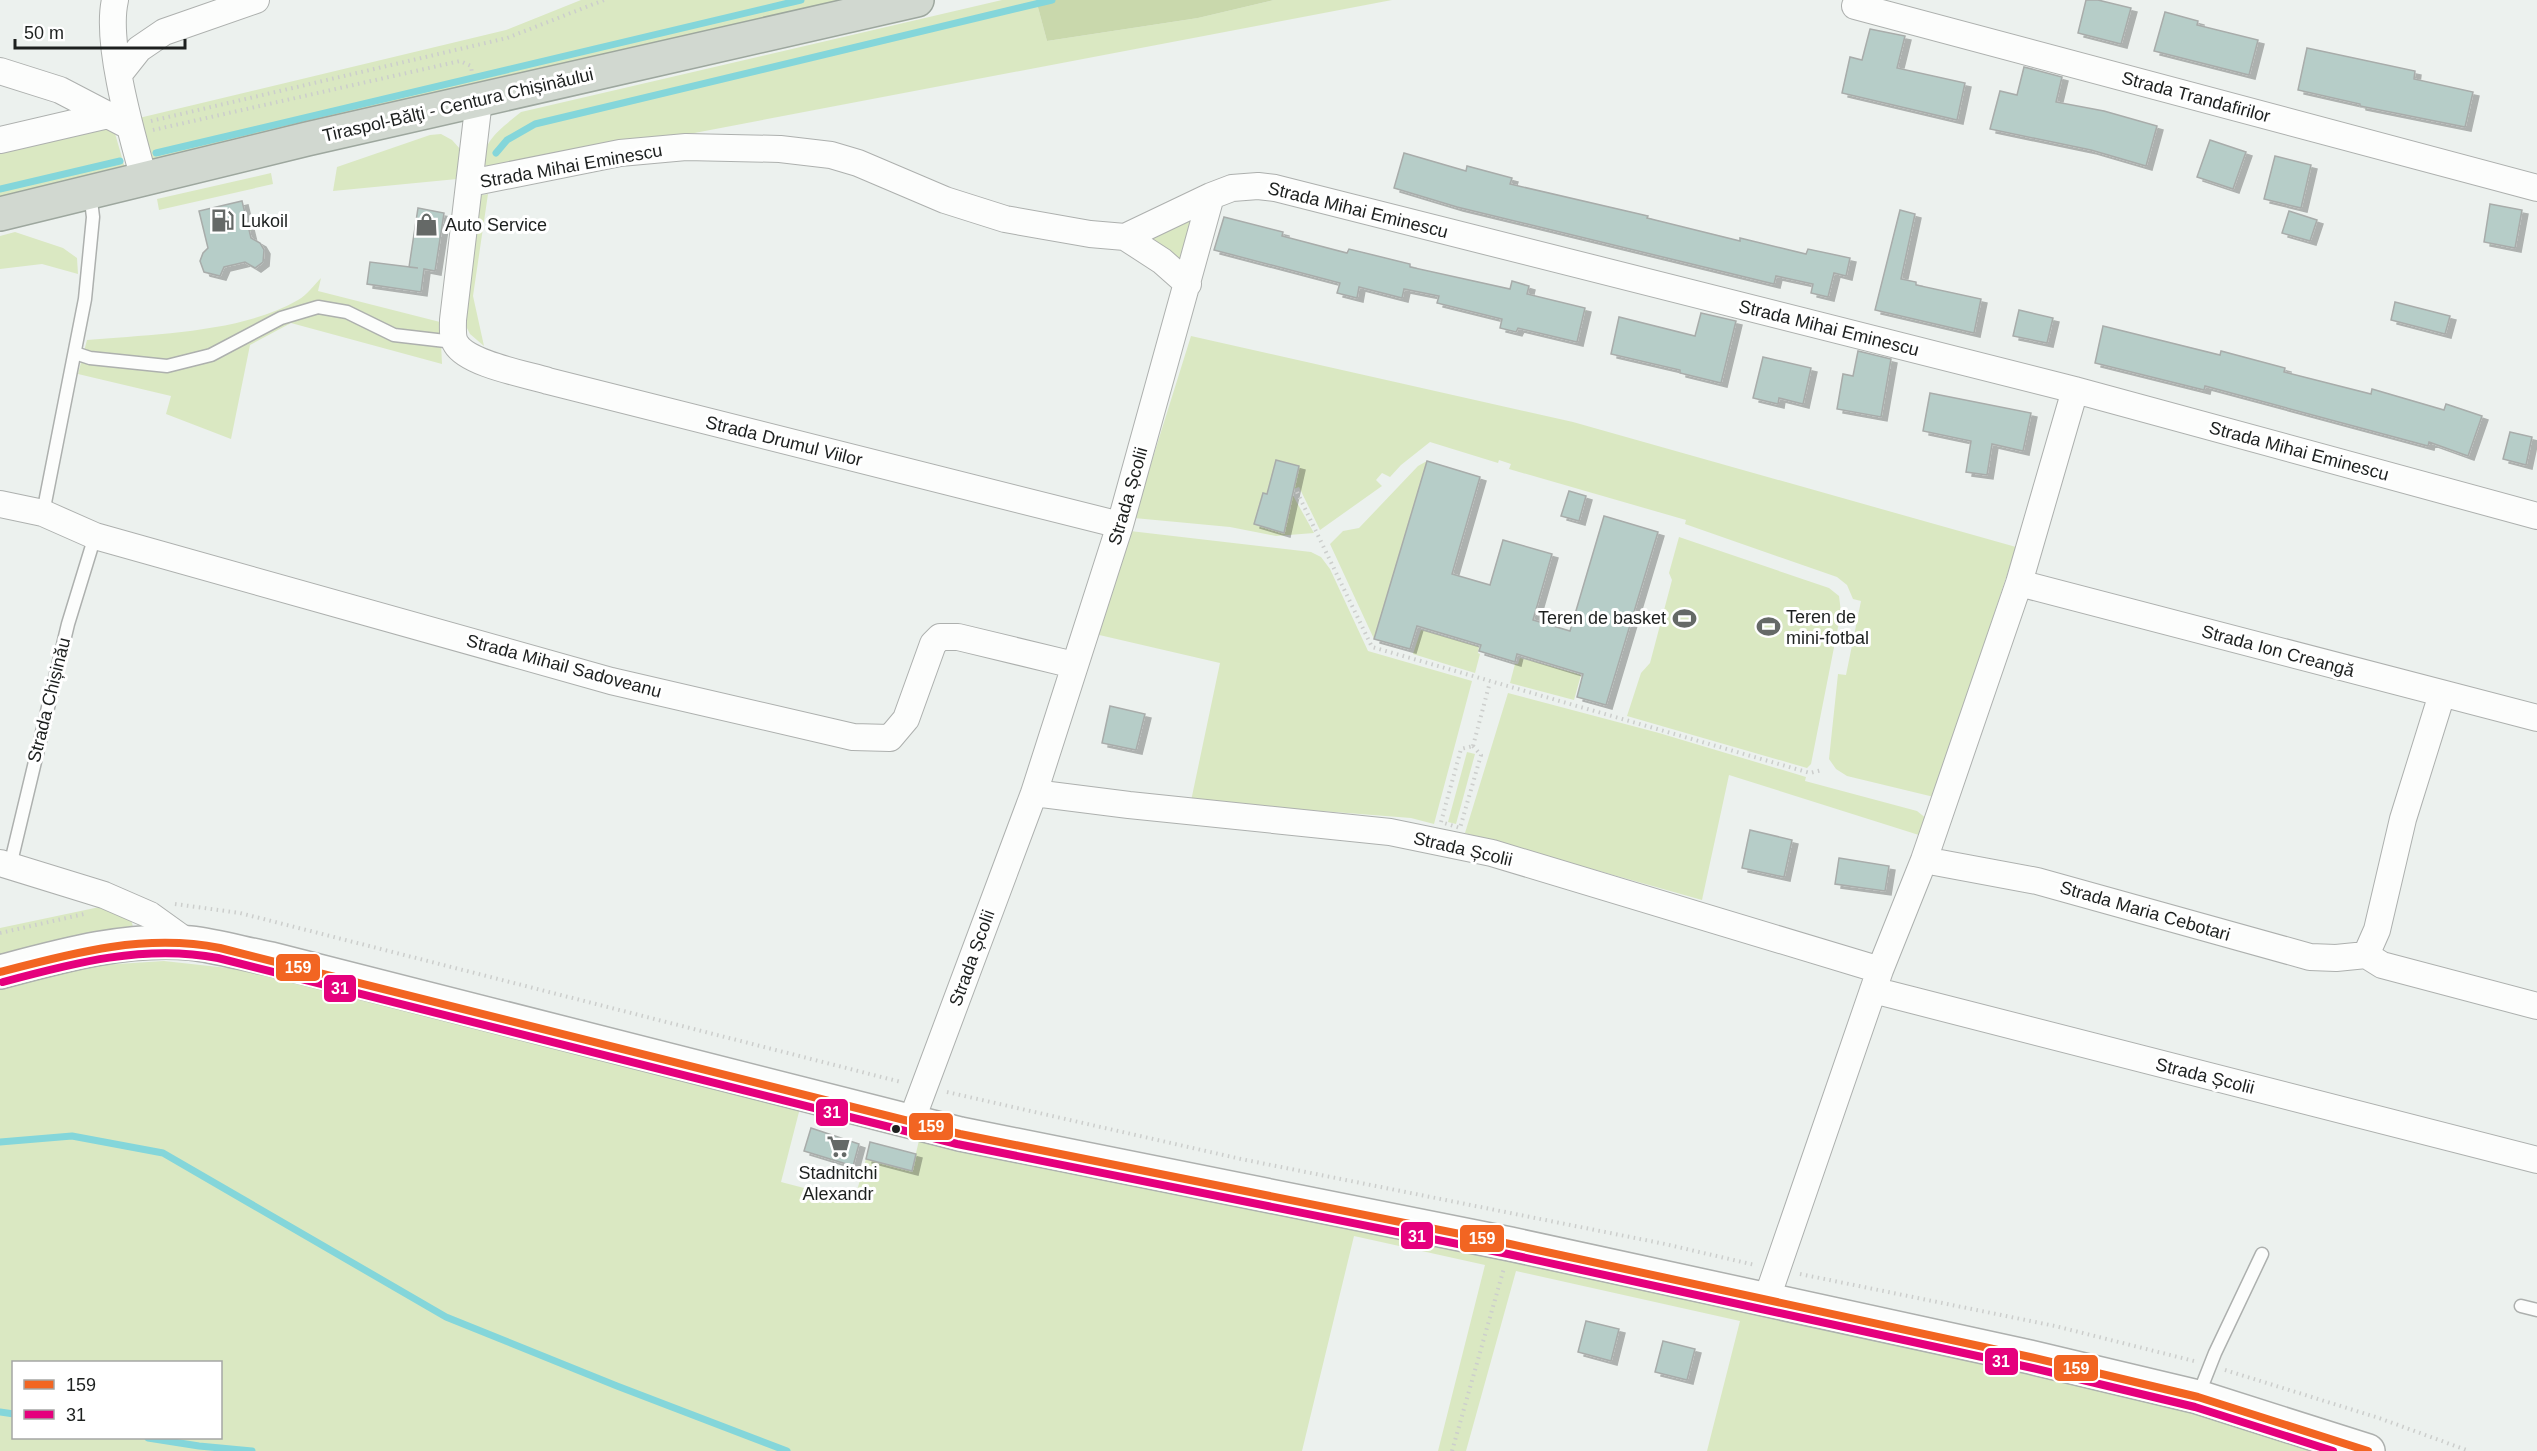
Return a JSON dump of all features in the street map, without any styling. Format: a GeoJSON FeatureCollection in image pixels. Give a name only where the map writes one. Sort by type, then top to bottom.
{"type":"FeatureCollection","features":[{"type":"Feature","properties":{"kind":"highway","name":"Tiraspol-Bălţi - Centura Chișinăului"},"geometry":{"type":"LineString","coordinates":[[0,214],[479,100],[916,0]]}},
{"type":"Feature","properties":{"kind":"street"},"geometry":{"type":"LineString","coordinates":[[115,0],[113,35],[120,73],[123,125],[144,179]]}},
{"type":"Feature","properties":{"kind":"street"},"geometry":{"type":"LineString","coordinates":[[120,73],[139,48],[164,32],[256,0]]}},
{"type":"Feature","properties":{"kind":"street","name":"Strada Trandafirilor"},"geometry":{"type":"LineString","coordinates":[[1856,6],[2537,188]]}},
{"type":"Feature","properties":{"kind":"street"},"geometry":{"type":"LineString","coordinates":[[0,71],[60,90],[123,125]]}},
{"type":"Feature","properties":{"kind":"street"},"geometry":{"type":"LineString","coordinates":[[454,342],[453,320],[479,100]]}},
{"type":"Feature","properties":{"kind":"street"},"geometry":{"type":"LineString","coordinates":[[0,140],[123,125]]}},
{"type":"Feature","properties":{"kind":"street","name":"Strada Mihai Eminescu"},"geometry":{"type":"LineString","coordinates":[[470,183],[620,153],[686,147],[780,149],[831,155],[858,163],[945,200],[995,216],[1090,234],[1125,237],[1162,261],[1188,284]]}},
{"type":"Feature","properties":{"kind":"street","name":"Strada Mihai Eminescu"},"geometry":{"type":"LineString","coordinates":[[1125,237],[1232,188],[1258,186],[1275,188],[2075,390],[2537,516]]}},
{"type":"Feature","properties":{"kind":"street","name":"Strada Școlii"},"geometry":{"type":"LineString","coordinates":[[911,1122],[1034,793],[1120,525],[1211,196]]}},
{"type":"Feature","properties":{"kind":"street","name":"Strada Drumul Viilor"},"geometry":{"type":"LineString","coordinates":[[454,342],[464,353],[478,360],[548,381],[1120,525]]}},
{"type":"Feature","properties":{"kind":"street"},"geometry":{"type":"LineString","coordinates":[[1772,1284],[1876,980],[1924,860],[2019,583],[2075,390]]}},
{"type":"Feature","properties":{"kind":"street","name":"Strada Mihail Sadoveanu"},"geometry":{"type":"LineString","coordinates":[[0,504],[44,513],[95,536],[611,681],[853,737],[890,738],[906,719],[933,644],[940,637],[958,637],[1074,665]]}},
{"type":"Feature","properties":{"kind":"street","name":"Strada Ion Creangă"},"geometry":{"type":"LineString","coordinates":[[2019,583],[2537,718]]}},
{"type":"Feature","properties":{"kind":"street"},"geometry":{"type":"LineString","coordinates":[[2366,956],[2377,930],[2403,819],[2442,694]]}},
{"type":"Feature","properties":{"kind":"street","name":"Strada Școlii"},"geometry":{"type":"LineString","coordinates":[[1034,793],[1390,832],[1491,854],[1876,980],[2537,1160]]}},
{"type":"Feature","properties":{"kind":"street","name":"Strada Maria Cebotari"},"geometry":{"type":"LineString","coordinates":[[1924,860],[2037,881],[2310,957],[2366,956],[2382,965],[2537,1006]]}},
{"type":"Feature","properties":{"kind":"street","name":"Strada Chișinău"},"geometry":{"type":"LineString","coordinates":[[5,864],[104,895],[150,915],[189,943]]}},
{"type":"Feature","properties":{"kind":"street","name":"Strada Chișinău"},"geometry":{"type":"LineString","coordinates":[[0,972],[60,956],[135,945],[189,943],[282,962],[911,1122],[1510,1244],[1772,1284],[2198,1397],[2368,1451]]}},
{"type":"Feature","properties":{"kind":"lane"},"geometry":{"type":"LineString","coordinates":[[44,513],[86,287],[93,217],[90,193]]}},
{"type":"Feature","properties":{"kind":"lane"},"geometry":{"type":"LineString","coordinates":[[75,353],[90,358],[167,366],[211,355],[281,318],[318,307],[347,312],[394,335],[454,342]]}},
{"type":"Feature","properties":{"kind":"lane","name":"Strada Chișinău"},"geometry":{"type":"LineString","coordinates":[[5,864],[68,624],[95,536]]}},
{"type":"Feature","properties":{"kind":"lane"},"geometry":{"type":"LineString","coordinates":[[2198,1397],[2210,1365],[2262,1254]]}},
{"type":"Feature","properties":{"kind":"lane"},"geometry":{"type":"LineString","coordinates":[[2521,1306],[2537,1310]]}},
{"type":"Feature","properties":{"kind":"path"},"geometry":{"type":"LineString","coordinates":[[123,125],[507,38],[604,0]]}},
{"type":"Feature","properties":{"kind":"path"},"geometry":{"type":"LineString","coordinates":[[123,125],[460,61],[471,68]]}},
{"type":"Feature","properties":{"kind":"path"},"geometry":{"type":"LineString","coordinates":[[1297,492],[1372,647],[1810,773],[1821,770]]}},
{"type":"Feature","properties":{"kind":"path"},"geometry":{"type":"LineString","coordinates":[[1473,746],[1490,682]]}},
{"type":"Feature","properties":{"kind":"path"},"geometry":{"type":"LineString","coordinates":[[1441,822],[1461,749],[1473,746]]}},
{"type":"Feature","properties":{"kind":"path"},"geometry":{"type":"LineString","coordinates":[[1460,828],[1482,755],[1473,746]]}},
{"type":"Feature","properties":{"kind":"path"},"geometry":{"type":"LineString","coordinates":[[0,933],[104,910],[154,903],[187,904],[240,913],[924,1088],[1241,1159],[1665,1244],[1772,1284],[2055,1326],[2210,1365],[2379,1418],[2469,1451]]}},
{"type":"Feature","properties":{"kind":"path"},"geometry":{"type":"LineString","coordinates":[[1452,1451],[1510,1244]]}},
{"type":"Feature","properties":{"kind":"green space"},"geometry":{"type":"Polygon","coordinates":[[[581,0],[867,0],[153,167],[139,118],[506,30],[581,0]]]}},
{"type":"Feature","properties":{"kind":"green space"},"geometry":{"type":"Polygon","coordinates":[[[1002,0],[1036,0],[1047,41],[1198,18],[1274,0],[1392,0],[495,171],[482,163],[490,140],[521,112],[1002,0]]]}},
{"type":"Feature","properties":{"kind":"green space"},"geometry":{"type":"Polygon","coordinates":[[[1036,0],[1274,0],[1198,18],[1047,41],[1036,0]]]}},
{"type":"Feature","properties":{"kind":"green space"},"geometry":{"type":"Polygon","coordinates":[[[112,123],[127,175],[0,206],[0,150],[112,123]]]}},
{"type":"Feature","properties":{"kind":"green space"},"geometry":{"type":"Polygon","coordinates":[[[441,134],[452,140],[461,150],[457,179],[333,191],[337,167],[430,135],[441,134]]]}},
{"type":"Feature","properties":{"kind":"green space"},"geometry":{"type":"Polygon","coordinates":[[[271,173],[273,184],[159,210],[157,199],[271,173]]]}},
{"type":"Feature","properties":{"kind":"green space"},"geometry":{"type":"Polygon","coordinates":[[[488,194],[473,296],[484,346],[470,334],[463,320],[477,196],[488,194]]]}},
{"type":"Feature","properties":{"kind":"green space"},"geometry":{"type":"Polygon","coordinates":[[[1190,220],[1194,227],[1185,264],[1146,243],[1148,234],[1190,220]]]}},
{"type":"Feature","properties":{"kind":"green space"},"geometry":{"type":"Polygon","coordinates":[[[15,232],[63,248],[77,258],[78,274],[42,264],[0,269],[0,236],[15,232]]]}},
{"type":"Feature","properties":{"kind":"green space"},"geometry":{"type":"Polygon","coordinates":[[[321,278],[318,291],[440,322],[442,364],[291,323],[250,345],[231,439],[166,414],[171,396],[78,374],[87,340],[196,330],[250,319],[298,300],[321,278]]]}},
{"type":"Feature","properties":{"kind":"green space"},"geometry":{"type":"Polygon","coordinates":[[[1191,336],[1573,422],[2016,547],[1934,797],[1847,776],[1836,769],[1829,759],[1838,674],[1846,675],[1861,601],[1853,599],[1847,585],[1837,577],[1685,524],[1686,520],[1509,469],[1511,464],[1499,460],[1498,463],[1430,442],[1390,477],[1382,473],[1376,480],[1382,486],[1320,530],[1299,487],[1293,489],[1291,492],[1314,533],[1276,536],[1230,527],[1134,518],[1191,336]]]}},
{"type":"Feature","properties":{"kind":"green space"},"geometry":{"type":"Polygon","coordinates":[[[1427,461],[1374,639],[1330,544],[1343,531],[1359,528],[1418,466],[1427,461]]]}},
{"type":"Feature","properties":{"kind":"green space"},"geometry":{"type":"Polygon","coordinates":[[[1130,531],[1311,552],[1321,557],[1330,569],[1368,651],[1472,681],[1434,824],[1411,818],[1191,801],[1220,663],[1095,634],[1130,531]]]}},
{"type":"Feature","properties":{"kind":"green space"},"geometry":{"type":"Polygon","coordinates":[[[1679,537],[1829,588],[1839,596],[1841,612],[1811,764],[1807,768],[1627,716],[1641,673],[1650,663],[1672,580],[1669,573],[1679,537]]]}},
{"type":"Feature","properties":{"kind":"green space"},"geometry":{"type":"Polygon","coordinates":[[[1421,630],[1479,647],[1478,653],[1480,654],[1475,673],[1413,654],[1421,630]]]}},
{"type":"Feature","properties":{"kind":"green space"},"geometry":{"type":"Polygon","coordinates":[[[1520,658],[1581,675],[1574,700],[1510,683],[1515,664],[1518,664],[1520,658]]]}},
{"type":"Feature","properties":{"kind":"green space"},"geometry":{"type":"Polygon","coordinates":[[[1508,693],[1659,733],[1806,777],[1805,781],[1917,811],[1927,819],[1922,836],[1729,775],[1702,900],[1465,833],[1508,693]]]}},
{"type":"Feature","properties":{"kind":"green space"},"geometry":{"type":"Polygon","coordinates":[[[1467,752],[1475,754],[1456,824],[1448,822],[1467,752]]]}},
{"type":"Feature","properties":{"kind":"green space"},"geometry":{"type":"Polygon","coordinates":[[[109,905],[131,919],[134,931],[0,961],[0,928],[109,905]]]}},
{"type":"Feature","properties":{"kind":"green space"},"geometry":{"type":"Polygon","coordinates":[[[164,961],[246,970],[800,1108],[781,1182],[854,1201],[866,1159],[912,1170],[920,1136],[2060,1374],[2216,1418],[2314,1451],[1707,1451],[1740,1321],[1516,1271],[1466,1451],[1438,1451],[1485,1265],[1354,1236],[1302,1451],[0,1451],[0,989],[86,966],[164,961]]]}},
{"type":"Feature","properties":{"kind":"building"},"geometry":{"type":"Polygon","coordinates":[[[2086,0],[2098,0],[2131,8],[2121,44],[2078,33],[2086,0]]]}},
{"type":"Feature","properties":{"kind":"building"},"geometry":{"type":"Polygon","coordinates":[[[2165,12],[2198,21],[2197,25],[2258,40],[2249,75],[2154,51],[2165,12]]]}},
{"type":"Feature","properties":{"kind":"building"},"geometry":{"type":"Polygon","coordinates":[[[1870,29],[1905,36],[1897,68],[1965,83],[1957,120],[1842,93],[1850,57],[1862,60],[1870,29]]]}},
{"type":"Feature","properties":{"kind":"building"},"geometry":{"type":"Polygon","coordinates":[[[2307,48],[2415,71],[2414,79],[2473,92],[2465,127],[2360,106],[2360,104],[2298,90],[2307,48]]]}},
{"type":"Feature","properties":{"kind":"building"},"geometry":{"type":"Polygon","coordinates":[[[2024,67],[2062,77],[2056,102],[2104,111],[2157,126],[2146,166],[2091,150],[1990,129],[2000,91],[2017,95],[2024,67]]]}},
{"type":"Feature","properties":{"kind":"building"},"geometry":{"type":"Polygon","coordinates":[[[2210,140],[2246,152],[2233,189],[2197,177],[2210,140]]]}},
{"type":"Feature","properties":{"kind":"building"},"geometry":{"type":"Polygon","coordinates":[[[1404,153],[1466,171],[1467,166],[1512,178],[1510,184],[1648,216],[1647,218],[1740,241],[1740,238],[1806,254],[1808,249],[1850,258],[1846,276],[1834,273],[1828,297],[1811,293],[1813,284],[1776,276],[1774,284],[1457,207],[1394,188],[1404,153]]]}},
{"type":"Feature","properties":{"kind":"building"},"geometry":{"type":"Polygon","coordinates":[[[2275,156],[2311,165],[2301,208],[2264,199],[2275,156]]]}},
{"type":"Feature","properties":{"kind":"building"},"geometry":{"type":"Polygon","coordinates":[[[242,201],[251,238],[260,243],[264,250],[263,262],[255,268],[245,262],[224,267],[220,276],[204,272],[200,261],[208,248],[199,211],[242,201]]]}},
{"type":"Feature","properties":{"kind":"building"},"geometry":{"type":"Polygon","coordinates":[[[2490,204],[2522,210],[2515,248],[2484,242],[2490,204]]]}},
{"type":"Feature","properties":{"kind":"building"},"geometry":{"type":"Polygon","coordinates":[[[418,208],[444,213],[435,271],[424,269],[421,292],[367,284],[370,262],[409,267],[418,208]]]}},
{"type":"Feature","properties":{"kind":"building"},"geometry":{"type":"Polygon","coordinates":[[[1900,210],[1915,214],[1901,279],[1916,282],[1916,285],[1981,299],[1974,333],[1875,310],[1900,210]]]}},
{"type":"Feature","properties":{"kind":"building"},"geometry":{"type":"Polygon","coordinates":[[[2289,211],[2317,220],[2310,241],[2282,233],[2289,211]]]}},
{"type":"Feature","properties":{"kind":"building"},"geometry":{"type":"Polygon","coordinates":[[[1224,217],[1283,232],[1282,236],[1347,253],[1349,249],[1410,264],[1410,267],[1510,289],[1512,281],[1529,286],[1527,294],[1585,308],[1577,342],[1518,328],[1516,332],[1500,328],[1502,319],[1437,303],[1439,296],[1404,289],[1402,298],[1359,287],[1357,298],[1337,293],[1340,283],[1214,250],[1224,217]]]}},
{"type":"Feature","properties":{"kind":"building"},"geometry":{"type":"Polygon","coordinates":[[[2395,302],[2450,316],[2445,334],[2391,320],[2395,302]]]}},
{"type":"Feature","properties":{"kind":"building"},"geometry":{"type":"Polygon","coordinates":[[[2019,310],[2053,318],[2047,343],[2013,336],[2019,310]]]}},
{"type":"Feature","properties":{"kind":"building"},"geometry":{"type":"Polygon","coordinates":[[[1701,313],[1736,321],[1721,383],[1680,373],[1680,370],[1611,354],[1619,317],[1695,336],[1701,313]]]}},
{"type":"Feature","properties":{"kind":"building"},"geometry":{"type":"Polygon","coordinates":[[[2103,326],[2220,355],[2221,351],[2285,368],[2284,372],[2371,394],[2372,389],[2444,410],[2446,404],[2482,416],[2468,456],[2429,442],[2428,446],[2205,386],[2204,390],[2095,363],[2103,326]]]}},
{"type":"Feature","properties":{"kind":"building"},"geometry":{"type":"Polygon","coordinates":[[[1858,351],[1891,359],[1881,417],[1837,409],[1843,374],[1853,376],[1858,351]]]}},
{"type":"Feature","properties":{"kind":"building"},"geometry":{"type":"Polygon","coordinates":[[[1763,357],[1811,368],[1803,404],[1779,398],[1778,404],[1753,398],[1763,357]]]}},
{"type":"Feature","properties":{"kind":"building"},"geometry":{"type":"Polygon","coordinates":[[[1930,393],[2031,413],[2023,451],[1992,444],[1987,475],[1966,472],[1971,441],[1923,431],[1930,393]]]}},
{"type":"Feature","properties":{"kind":"building"},"geometry":{"type":"Polygon","coordinates":[[[2510,432],[2532,437],[2526,465],[2503,459],[2510,432]]]}},
{"type":"Feature","properties":{"kind":"building"},"geometry":{"type":"Polygon","coordinates":[[[1276,460],[1299,466],[1284,533],[1254,524],[1263,493],[1267,494],[1276,460]]]}},
{"type":"Feature","properties":{"kind":"building"},"geometry":{"type":"Polygon","coordinates":[[[1427,461],[1480,477],[1452,574],[1490,585],[1503,540],[1552,554],[1533,620],[1570,631],[1604,516],[1658,532],[1606,705],[1577,697],[1583,674],[1517,654],[1515,662],[1479,651],[1481,645],[1417,626],[1410,649],[1374,639],[1427,461]]]}},
{"type":"Feature","properties":{"kind":"building"},"geometry":{"type":"Polygon","coordinates":[[[1569,491],[1586,496],[1579,521],[1561,516],[1569,491]]]}},
{"type":"Feature","properties":{"kind":"building"},"geometry":{"type":"Polygon","coordinates":[[[1110,706],[1145,714],[1136,750],[1102,743],[1110,706]]]}},
{"type":"Feature","properties":{"kind":"building"},"geometry":{"type":"Polygon","coordinates":[[[1750,830],[1792,840],[1784,877],[1742,868],[1750,830]]]}},
{"type":"Feature","properties":{"kind":"building"},"geometry":{"type":"Polygon","coordinates":[[[1839,858],[1889,866],[1885,891],[1835,884],[1839,858]]]}},
{"type":"Feature","properties":{"kind":"building"},"geometry":{"type":"Polygon","coordinates":[[[811,1128],[859,1144],[853,1166],[804,1151],[811,1128]]]}},
{"type":"Feature","properties":{"kind":"building"},"geometry":{"type":"Polygon","coordinates":[[[870,1142],[916,1154],[912,1171],[866,1159],[870,1142]]]}},
{"type":"Feature","properties":{"kind":"building"},"geometry":{"type":"Polygon","coordinates":[[[1586,1321],[1619,1329],[1611,1361],[1578,1352],[1586,1321]]]}},
{"type":"Feature","properties":{"kind":"building"},"geometry":{"type":"Polygon","coordinates":[[[1663,1341],[1695,1349],[1687,1380],[1655,1372],[1663,1341]]]}},
{"type":"Feature","properties":{"kind":"waterway"},"geometry":{"type":"LineString","coordinates":[[156,153],[801,0]]}},
{"type":"Feature","properties":{"kind":"waterway"},"geometry":{"type":"LineString","coordinates":[[496,153],[507,140],[535,124],[1052,0]]}},
{"type":"Feature","properties":{"kind":"waterway"},"geometry":{"type":"LineString","coordinates":[[0,189],[120,161]]}},
{"type":"Feature","properties":{"kind":"waterway"},"geometry":{"type":"LineString","coordinates":[[0,1142],[72,1136],[163,1153],[446,1317],[787,1451]]}},
{"type":"Feature","properties":{"kind":"waterway"},"geometry":{"type":"LineString","coordinates":[[0,1412],[12,1414]]}},
{"type":"Feature","properties":{"kind":"waterway"},"geometry":{"type":"LineString","coordinates":[[154,1439],[252,1451]]}},
{"type":"Feature","properties":{"kind":"transit line","name":"159"},"geometry":{"type":"LineString","coordinates":[[0,972],[81,952],[136,944],[192,944],[220,948],[960,1134],[1510,1244],[2030,1357],[2198,1397],[2368,1451]]}},
{"type":"Feature","properties":{"kind":"transit line","name":"31"},"geometry":{"type":"LineString","coordinates":[[3,982],[83,962],[136,954],[191,954],[218,958],[957,1144],[1508,1254],[2028,1367],[2195,1407],[2333,1451]]}},
{"type":"Feature","properties":{"kind":"place","name":"Lukoil"},"geometry":{"type":"Point","coordinates":[223,221]}},
{"type":"Feature","properties":{"kind":"place","name":"Auto Service"},"geometry":{"type":"Point","coordinates":[427,225]}},
{"type":"Feature","properties":{"kind":"place","name":"Teren de basket"},"geometry":{"type":"Point","coordinates":[1684,618]}},
{"type":"Feature","properties":{"kind":"place","name":"Teren de mini-fotbal"},"geometry":{"type":"Point","coordinates":[1768,627]}},
{"type":"Feature","properties":{"kind":"place","name":"Stadnitchi Alexandr"},"geometry":{"type":"Point","coordinates":[838,1147]}}]}
